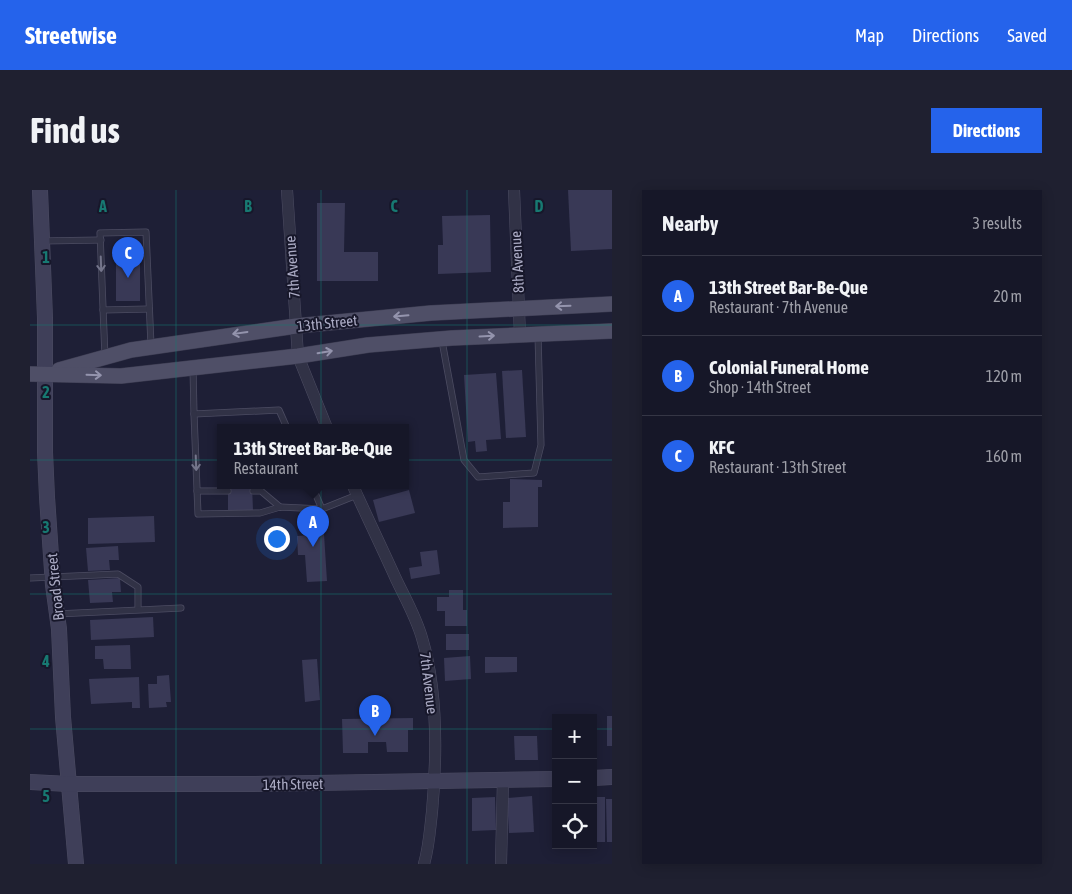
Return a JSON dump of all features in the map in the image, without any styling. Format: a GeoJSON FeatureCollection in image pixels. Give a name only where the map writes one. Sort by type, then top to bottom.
{"type":"FeatureCollection","features":[{"type":"Feature","properties":{"kind":"main road","name":"Broad Street"},"geometry":{"type":"LineString","coordinates":[[40,190],[46,373],[46,458],[63,717],[76,864]]}},
{"type":"Feature","properties":{"kind":"main road","name":"13th Street"},"geometry":{"type":"LineString","coordinates":[[46,373],[151,346],[296,326],[431,313],[612,304]]}},
{"type":"Feature","properties":{"kind":"main road","name":"13th Street"},"geometry":{"type":"LineString","coordinates":[[30,374],[121,376],[298,356],[368,345],[442,339],[612,331]]}},
{"type":"Feature","properties":{"kind":"main road"},"geometry":{"type":"LineString","coordinates":[[597,778],[612,777]]}},
{"type":"Feature","properties":{"kind":"main road","name":"14th Street"},"geometry":{"type":"LineString","coordinates":[[30,782],[69,784],[435,782],[552,779]]}},
{"type":"Feature","properties":{"kind":"street","name":"7th Avenue"},"geometry":{"type":"LineString","coordinates":[[287,190],[298,356],[325,424]]}},
{"type":"Feature","properties":{"kind":"street","name":"8th Avenue"},"geometry":{"type":"LineString","coordinates":[[514,190],[520,335]]}},
{"type":"Feature","properties":{"kind":"street","name":"7th Avenue"},"geometry":{"type":"LineString","coordinates":[[355,490],[410,607],[424,643],[430,666],[435,782],[424,864]]}},
{"type":"Feature","properties":{"kind":"street"},"geometry":{"type":"LineString","coordinates":[[501,864],[503,780]]}},
{"type":"Feature","properties":{"kind":"lane"},"geometry":{"type":"LineString","coordinates":[[105,357],[100,233],[146,232],[151,346]]}},
{"type":"Feature","properties":{"kind":"lane"},"geometry":{"type":"LineString","coordinates":[[42,241],[100,240]]}},
{"type":"Feature","properties":{"kind":"lane"},"geometry":{"type":"LineString","coordinates":[[103,310],[149,309]]}},
{"type":"Feature","properties":{"kind":"lane"},"geometry":{"type":"LineString","coordinates":[[442,339],[464,460],[478,477],[534,473],[541,445],[538,334]]}},
{"type":"Feature","properties":{"kind":"lane"},"geometry":{"type":"LineString","coordinates":[[193,368],[198,514],[260,513],[280,507],[322,509],[355,490]]}},
{"type":"Feature","properties":{"kind":"lane"},"geometry":{"type":"LineString","coordinates":[[194,414],[278,410],[285,424]]}},
{"type":"Feature","properties":{"kind":"lane"},"geometry":{"type":"LineString","coordinates":[[313,489],[322,509]]}},
{"type":"Feature","properties":{"kind":"lane"},"geometry":{"type":"LineString","coordinates":[[197,491],[228,491]]}},
{"type":"Feature","properties":{"kind":"lane"},"geometry":{"type":"LineString","coordinates":[[252,491],[261,491],[280,507]]}},
{"type":"Feature","properties":{"kind":"lane"},"geometry":{"type":"LineString","coordinates":[[30,578],[118,574],[138,587],[138,609]]}},
{"type":"Feature","properties":{"kind":"lane"},"geometry":{"type":"LineString","coordinates":[[57,614],[181,608]]}},
{"type":"Feature","properties":{"kind":"building"},"geometry":{"type":"Polygon","coordinates":[[[568,190],[612,190],[612,249],[571,251],[568,190]]]}},
{"type":"Feature","properties":{"kind":"building"},"geometry":{"type":"Polygon","coordinates":[[[317,203],[345,203],[344,252],[378,252],[378,281],[317,281],[317,203]]]}},
{"type":"Feature","properties":{"kind":"building"},"geometry":{"type":"Polygon","coordinates":[[[490,215],[491,272],[438,274],[438,245],[443,245],[442,216],[490,215]]]}},
{"type":"Feature","properties":{"kind":"building"},"geometry":{"type":"Polygon","coordinates":[[[116,255],[140,255],[140,301],[116,301],[116,255]]]}},
{"type":"Feature","properties":{"kind":"building"},"geometry":{"type":"Polygon","coordinates":[[[522,370],[526,437],[506,438],[502,371],[522,370]]]}},
{"type":"Feature","properties":{"kind":"building"},"geometry":{"type":"Polygon","coordinates":[[[496,373],[501,439],[486,440],[487,451],[476,452],[475,441],[468,442],[464,375],[496,373]]]}},
{"type":"Feature","properties":{"kind":"building"},"geometry":{"type":"Polygon","coordinates":[[[510,479],[542,480],[542,487],[538,487],[538,527],[503,528],[503,502],[510,502],[510,479]]]}},
{"type":"Feature","properties":{"kind":"building"},"geometry":{"type":"Polygon","coordinates":[[[228,489],[252,489],[253,510],[228,511],[228,489]]]}},
{"type":"Feature","properties":{"kind":"building"},"geometry":{"type":"Polygon","coordinates":[[[409,490],[415,513],[379,522],[373,500],[409,490]]]}},
{"type":"Feature","properties":{"kind":"building"},"geometry":{"type":"Polygon","coordinates":[[[154,516],[155,542],[88,544],[88,518],[154,516]]]}},
{"type":"Feature","properties":{"kind":"building"},"geometry":{"type":"Polygon","coordinates":[[[324,534],[327,581],[307,582],[305,555],[298,555],[297,536],[324,534]]]}},
{"type":"Feature","properties":{"kind":"building"},"geometry":{"type":"Polygon","coordinates":[[[118,546],[119,560],[109,560],[110,570],[88,571],[86,548],[118,546]]]}},
{"type":"Feature","properties":{"kind":"building"},"geometry":{"type":"Polygon","coordinates":[[[437,550],[440,574],[411,579],[409,568],[422,566],[420,552],[437,550]]]}},
{"type":"Feature","properties":{"kind":"building"},"geometry":{"type":"Polygon","coordinates":[[[120,578],[121,592],[112,592],[113,602],[90,603],[88,580],[120,578]]]}},
{"type":"Feature","properties":{"kind":"building"},"geometry":{"type":"Polygon","coordinates":[[[449,590],[463,590],[463,610],[467,610],[467,626],[445,626],[445,611],[437,611],[437,597],[449,597],[449,590]]]}},
{"type":"Feature","properties":{"kind":"building"},"geometry":{"type":"Polygon","coordinates":[[[153,617],[154,637],[91,640],[90,620],[153,617]]]}},
{"type":"Feature","properties":{"kind":"building"},"geometry":{"type":"Polygon","coordinates":[[[446,634],[469,634],[469,650],[446,650],[446,634]]]}},
{"type":"Feature","properties":{"kind":"building"},"geometry":{"type":"Polygon","coordinates":[[[130,645],[131,669],[104,669],[103,659],[95,659],[95,646],[130,645]]]}},
{"type":"Feature","properties":{"kind":"building"},"geometry":{"type":"Polygon","coordinates":[[[470,656],[471,679],[445,681],[444,658],[470,656]]]}},
{"type":"Feature","properties":{"kind":"building"},"geometry":{"type":"Polygon","coordinates":[[[485,657],[517,657],[517,672],[485,673],[485,657]]]}},
{"type":"Feature","properties":{"kind":"building"},"geometry":{"type":"Polygon","coordinates":[[[317,659],[320,700],[305,702],[302,660],[317,659]]]}},
{"type":"Feature","properties":{"kind":"building"},"geometry":{"type":"Polygon","coordinates":[[[169,675],[171,702],[166,702],[167,707],[149,708],[148,684],[157,684],[157,676],[169,675]]]}},
{"type":"Feature","properties":{"kind":"building"},"geometry":{"type":"Polygon","coordinates":[[[139,677],[140,708],[132,708],[132,702],[91,704],[89,679],[139,677]]]}},
{"type":"Feature","properties":{"kind":"building"},"geometry":{"type":"Polygon","coordinates":[[[607,716],[612,716],[612,746],[607,746],[607,716]]]}},
{"type":"Feature","properties":{"kind":"building"},"geometry":{"type":"Polygon","coordinates":[[[413,718],[413,730],[408,730],[408,752],[387,752],[386,742],[368,742],[368,753],[343,753],[342,719],[413,718]]]}},
{"type":"Feature","properties":{"kind":"building"},"geometry":{"type":"Polygon","coordinates":[[[514,736],[537,736],[538,760],[515,760],[514,736]]]}},
{"type":"Feature","properties":{"kind":"building"},"geometry":{"type":"Polygon","coordinates":[[[532,796],[534,832],[509,833],[507,798],[532,796]]]}},
{"type":"Feature","properties":{"kind":"building"},"geometry":{"type":"Polygon","coordinates":[[[495,797],[496,830],[472,831],[472,798],[495,797]]]}},
{"type":"Feature","properties":{"kind":"building"},"geometry":{"type":"Polygon","coordinates":[[[597,797],[605,797],[605,842],[597,842],[597,797]]]}},
{"type":"Feature","properties":{"kind":"building"},"geometry":{"type":"Polygon","coordinates":[[[606,799],[612,799],[612,842],[607,842],[606,799]]]}},
{"type":"Feature","properties":{"kind":"place","name":"KFC"},"geometry":{"type":"Point","coordinates":[128,278]}},
{"type":"Feature","properties":{"kind":"place","name":"13th Street Bar-Be-Que"},"geometry":{"type":"Point","coordinates":[313,547]}},
{"type":"Feature","properties":{"kind":"place","name":"Colonial Funeral Home"},"geometry":{"type":"Point","coordinates":[375,736]}}]}
